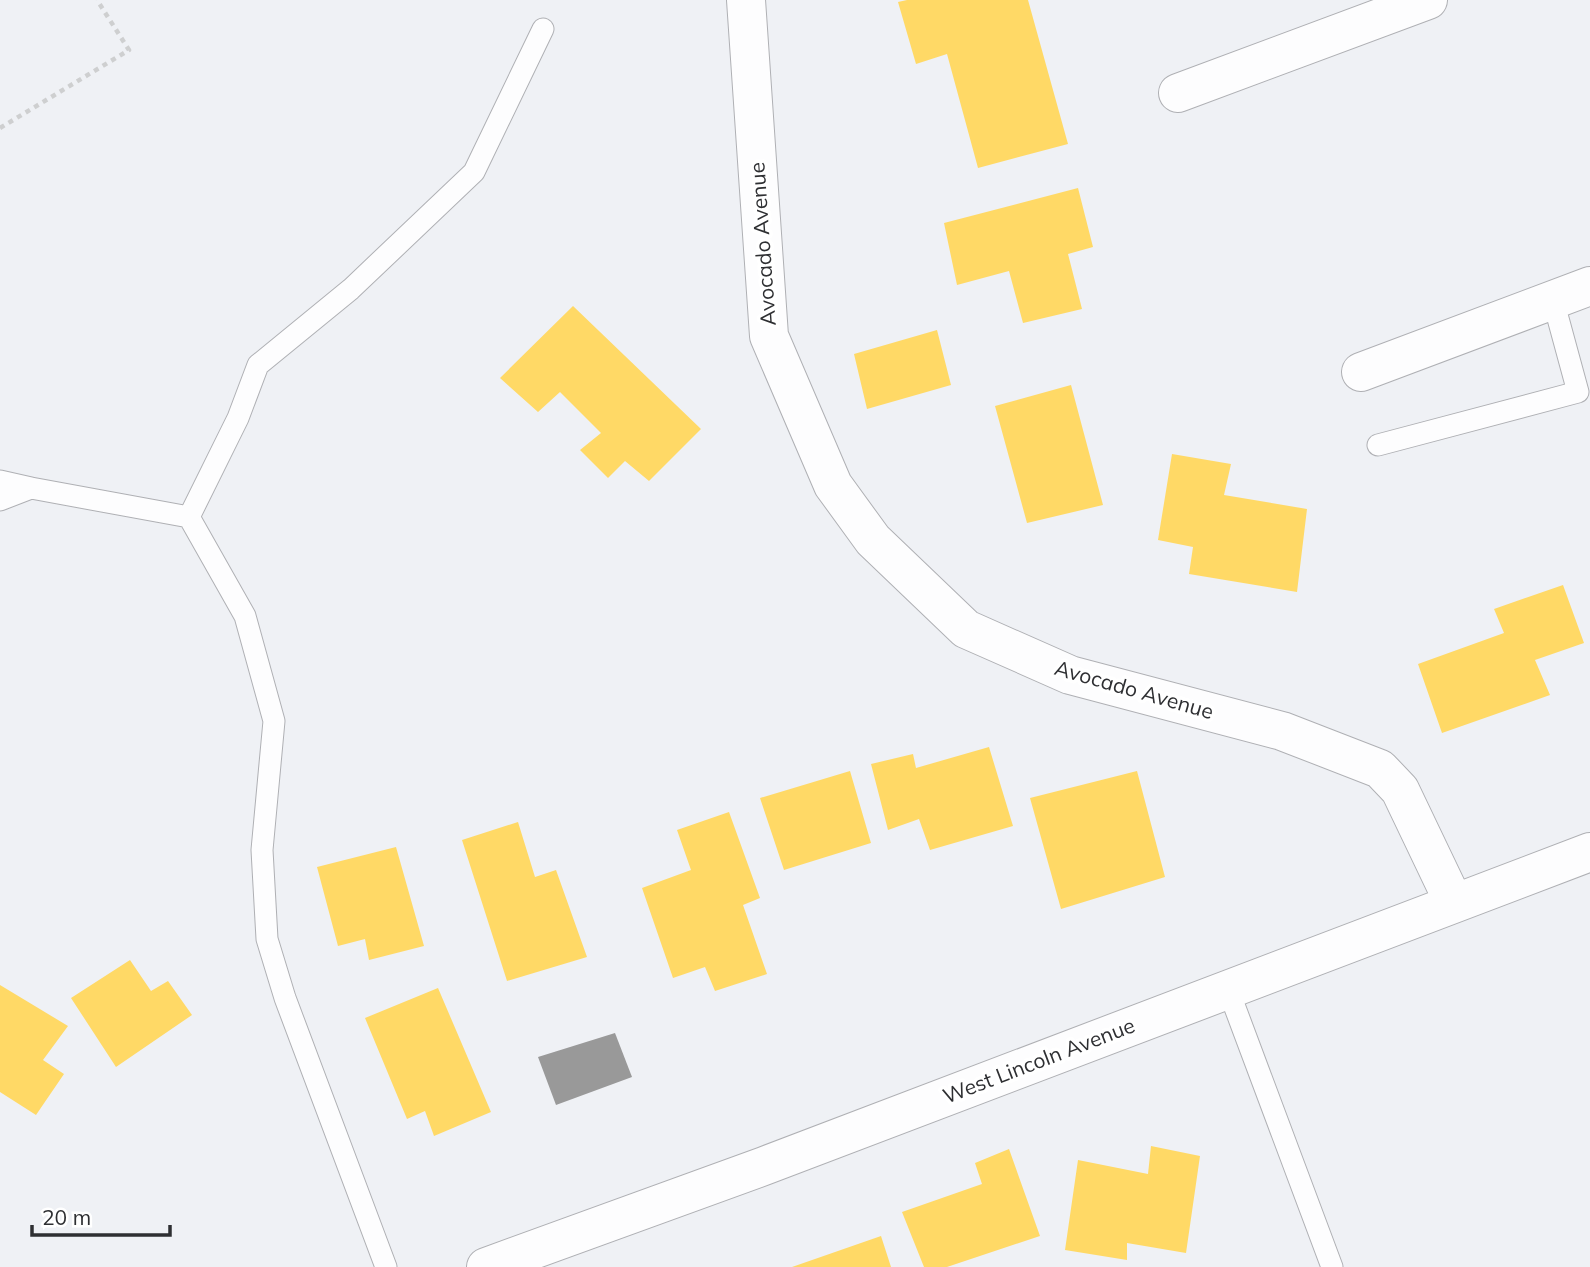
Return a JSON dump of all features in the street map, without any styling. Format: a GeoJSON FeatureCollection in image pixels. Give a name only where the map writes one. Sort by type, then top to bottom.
{"type":"FeatureCollection","features":[{"type":"Feature","properties":{"kind":"street","name":"Avocado Avenue"},"geometry":{"type":"LineString","coordinates":[[746,0],[769,336],[833,485],[873,541],[966,629],[1070,676],[1282,731],[1380,769],[1400,790],[1454,903]]}},
{"type":"Feature","properties":{"kind":"street"},"geometry":{"type":"LineString","coordinates":[[1178,93],[1428,0]]}},
{"type":"Feature","properties":{"kind":"street"},"geometry":{"type":"LineString","coordinates":[[1361,372],[1590,286]]}},
{"type":"Feature","properties":{"kind":"street","name":"West Lincoln Avenue"},"geometry":{"type":"LineString","coordinates":[[486,1267],[751,1170],[1590,852]]}},
{"type":"Feature","properties":{"kind":"lane"},"geometry":{"type":"LineString","coordinates":[[189,517],[238,418],[258,365],[351,289],[474,172],[543,29]]}},
{"type":"Feature","properties":{"kind":"lane"},"geometry":{"type":"LineString","coordinates":[[1378,445],[1578,392],[1553,300]]}},
{"type":"Feature","properties":{"kind":"lane"},"geometry":{"type":"LineString","coordinates":[[0,481],[189,517]]}},
{"type":"Feature","properties":{"kind":"lane"},"geometry":{"type":"LineString","coordinates":[[0,500],[31,488]]}},
{"type":"Feature","properties":{"kind":"lane"},"geometry":{"type":"LineString","coordinates":[[189,517],[245,616],[274,721],[262,850],[267,939],[285,998],[386,1267]]}},
{"type":"Feature","properties":{"kind":"lane"},"geometry":{"type":"LineString","coordinates":[[1228,989],[1332,1267]]}},
{"type":"Feature","properties":{"kind":"path"},"geometry":{"type":"LineString","coordinates":[[0,128],[129,50],[97,0]]}},
{"type":"Feature","properties":{"kind":"building: Homes"},"geometry":{"type":"Polygon","coordinates":[[[1028,0],[1068,144],[978,168],[947,54],[916,64],[898,2],[1028,0]]]}},
{"type":"Feature","properties":{"kind":"building: Homes"},"geometry":{"type":"Polygon","coordinates":[[[1078,188],[1093,247],[1068,254],[1082,309],[1023,323],[1009,271],[957,285],[944,223],[1078,188]]]}},
{"type":"Feature","properties":{"kind":"building: Homes"},"geometry":{"type":"Polygon","coordinates":[[[573,306],[701,429],[649,481],[625,461],[608,478],[580,450],[601,433],[560,392],[538,412],[500,378],[573,306]]]}},
{"type":"Feature","properties":{"kind":"building: Homes"},"geometry":{"type":"Polygon","coordinates":[[[937,330],[951,385],[867,409],[854,354],[937,330]]]}},
{"type":"Feature","properties":{"kind":"building: Homes"},"geometry":{"type":"Polygon","coordinates":[[[1071,385],[1103,505],[1027,523],[995,406],[1071,385]]]}},
{"type":"Feature","properties":{"kind":"building: Homes"},"geometry":{"type":"Polygon","coordinates":[[[1172,454],[1231,464],[1224,495],[1307,509],[1297,592],[1189,574],[1193,547],[1158,540],[1172,454]]]}},
{"type":"Feature","properties":{"kind":"building: Homes"},"geometry":{"type":"Polygon","coordinates":[[[1563,585],[1584,643],[1535,660],[1550,695],[1442,733],[1418,664],[1504,633],[1494,609],[1563,585]]]}},
{"type":"Feature","properties":{"kind":"building: Homes"},"geometry":{"type":"Polygon","coordinates":[[[989,747],[1013,826],[930,850],[919,819],[888,830],[871,764],[913,754],[916,768],[989,747]]]}},
{"type":"Feature","properties":{"kind":"building: Homes"},"geometry":{"type":"Polygon","coordinates":[[[850,771],[871,843],[784,870],[760,798],[850,771]]]}},
{"type":"Feature","properties":{"kind":"building: Homes"},"geometry":{"type":"Polygon","coordinates":[[[1137,771],[1165,877],[1061,909],[1030,798],[1137,771]]]}},
{"type":"Feature","properties":{"kind":"building: Homes"},"geometry":{"type":"Polygon","coordinates":[[[729,812],[760,898],[743,905],[767,974],[715,991],[705,967],[673,978],[642,888],[691,870],[677,830],[729,812]]]}},
{"type":"Feature","properties":{"kind":"building: Homes"},"geometry":{"type":"Polygon","coordinates":[[[518,822],[535,877],[556,870],[587,957],[507,981],[462,840],[518,822]]]}},
{"type":"Feature","properties":{"kind":"building: Homes"},"geometry":{"type":"Polygon","coordinates":[[[396,847],[424,946],[369,960],[365,939],[338,946],[317,867],[396,847]]]}},
{"type":"Feature","properties":{"kind":"building: Homes"},"geometry":{"type":"Polygon","coordinates":[[[130,960],[151,991],[168,981],[192,1015],[116,1067],[71,998],[130,960]]]}},
{"type":"Feature","properties":{"kind":"building: Homes"},"geometry":{"type":"Polygon","coordinates":[[[0,985],[68,1026],[43,1060],[64,1074],[36,1115],[0,1092],[0,985]]]}},
{"type":"Feature","properties":{"kind":"building: Homes"},"geometry":{"type":"Polygon","coordinates":[[[438,988],[491,1112],[434,1136],[425,1111],[407,1119],[365,1018],[438,988]]]}},
{"type":"Feature","properties":{"kind":"building: Homes"},"geometry":{"type":"Polygon","coordinates":[[[1151,1146],[1200,1156],[1186,1253],[1127,1243],[1127,1260],[1065,1250],[1078,1160],[1148,1174],[1151,1146]]]}},
{"type":"Feature","properties":{"kind":"building: Homes"},"geometry":{"type":"Polygon","coordinates":[[[1009,1149],[1040,1236],[947,1267],[924,1267],[902,1212],[982,1184],[975,1163],[1009,1149]]]}},
{"type":"Feature","properties":{"kind":"building: Homes"},"geometry":{"type":"Polygon","coordinates":[[[881,1236],[891,1267],[792,1267],[881,1236]]]}},
{"type":"Feature","properties":{"kind":"building: Industry"},"geometry":{"type":"Polygon","coordinates":[[[615,1033],[632,1077],[556,1105],[538,1057],[615,1033]]]}}]}
